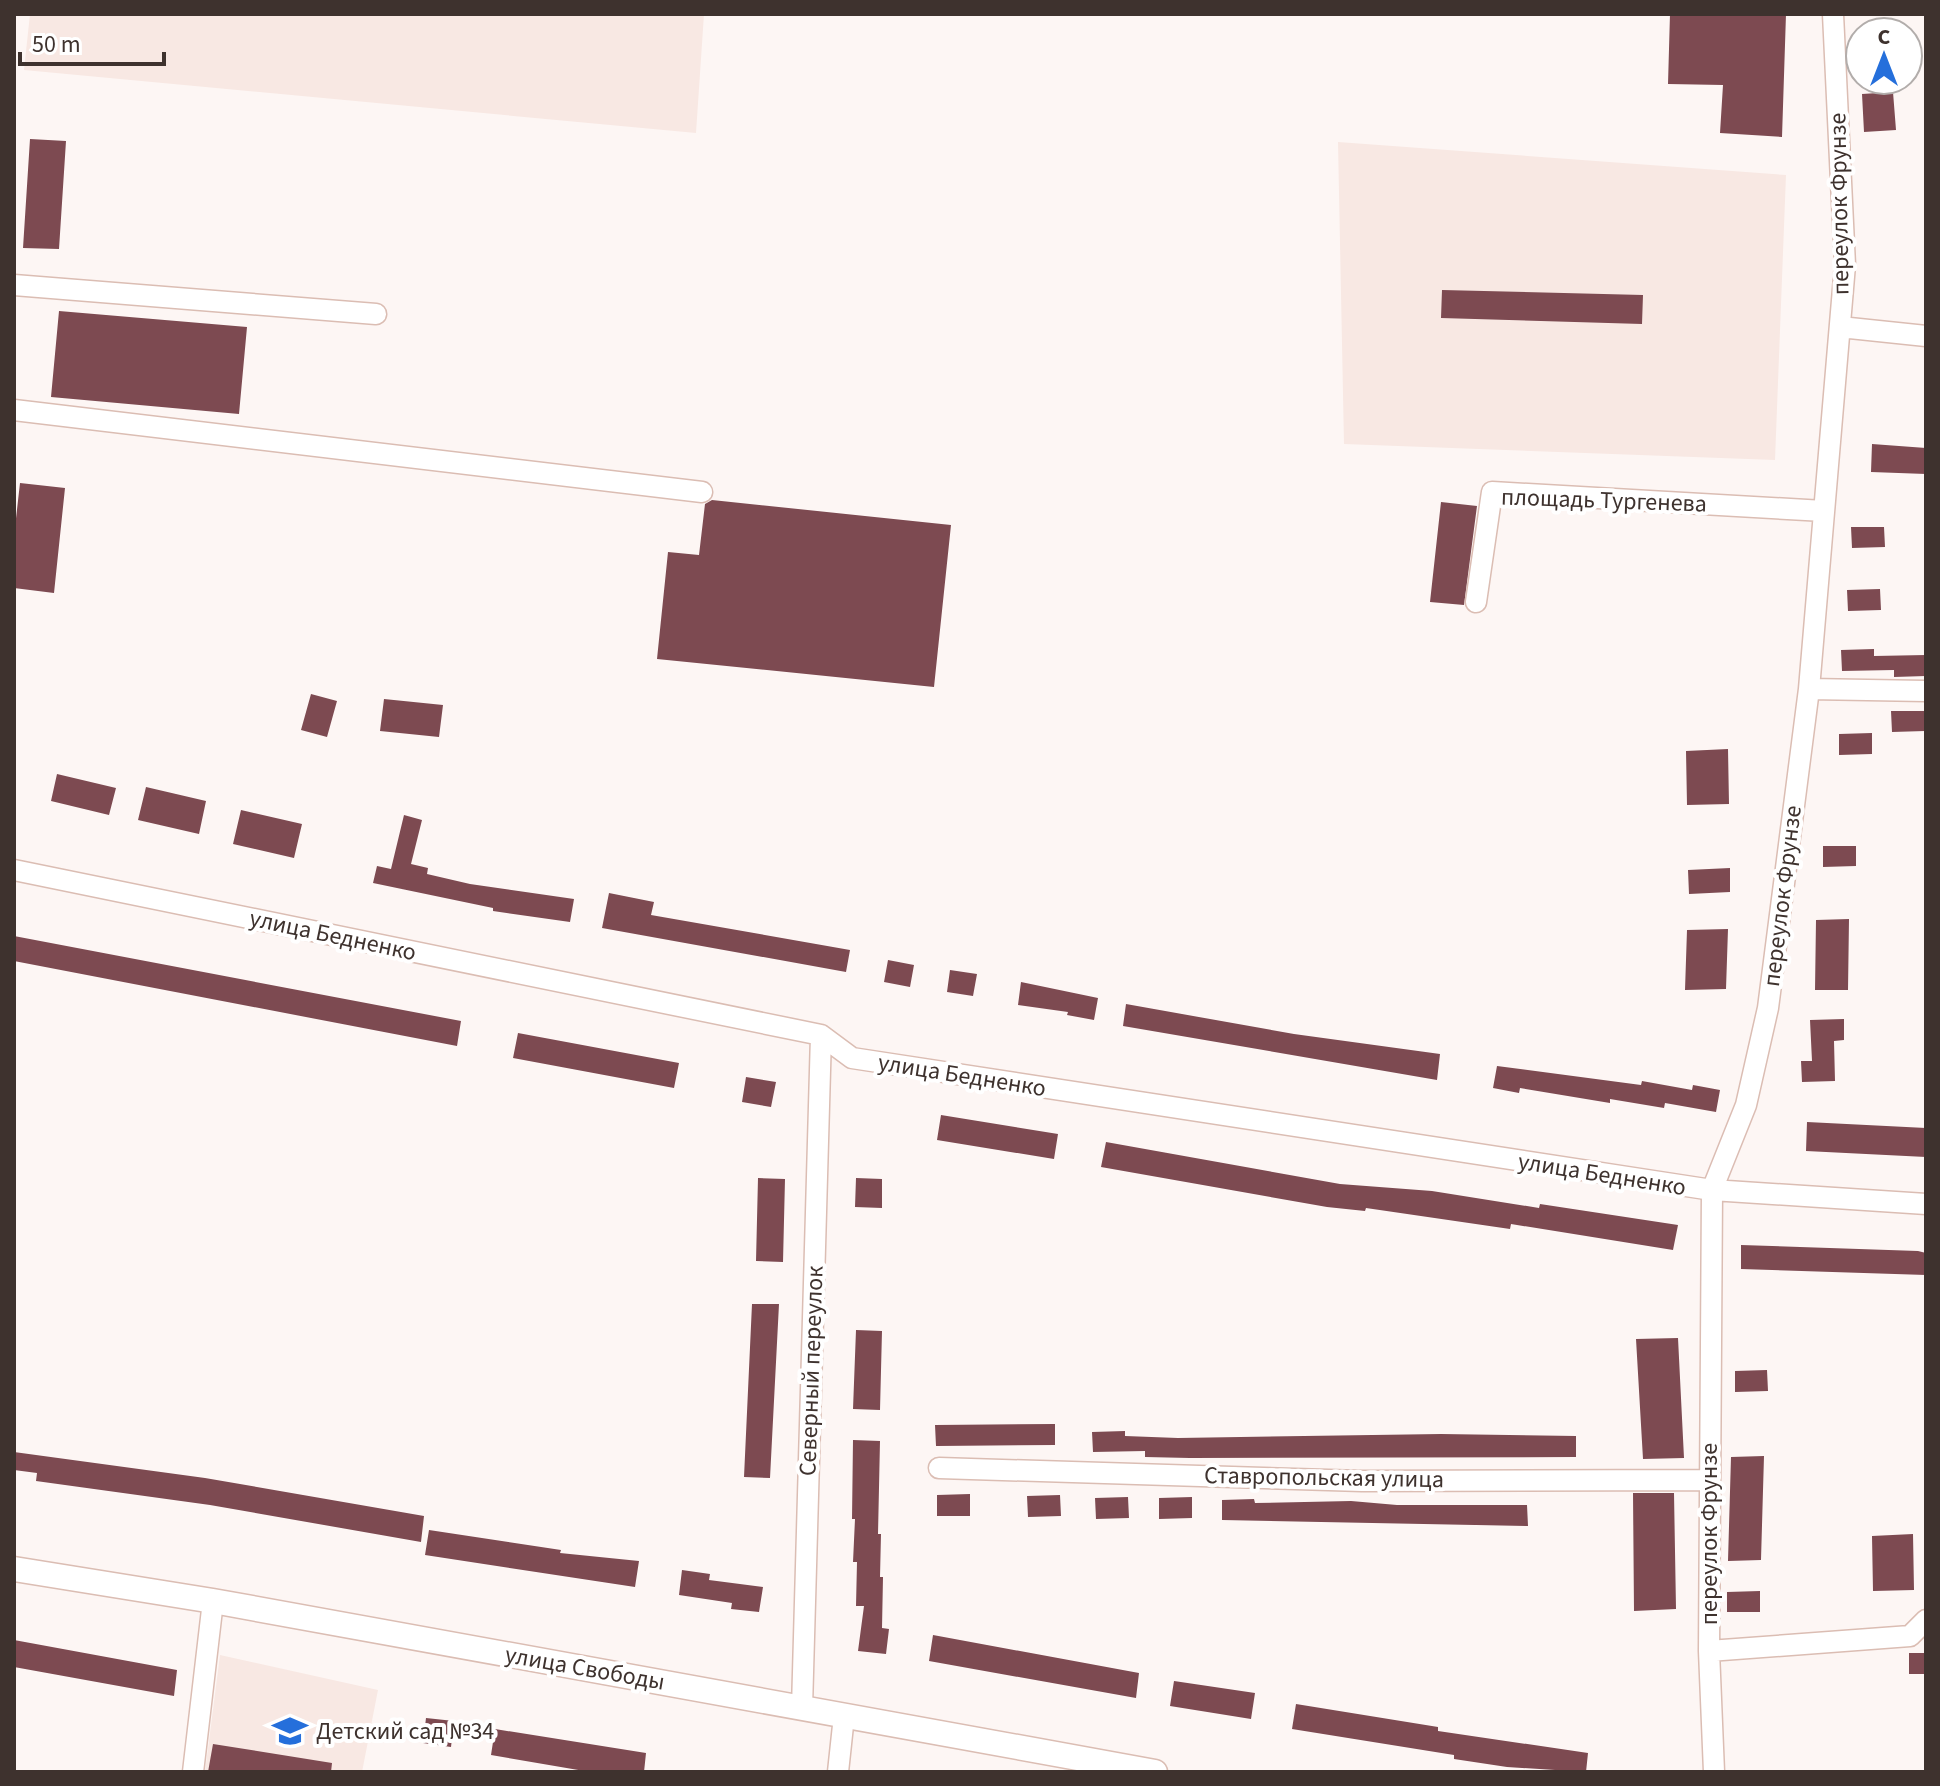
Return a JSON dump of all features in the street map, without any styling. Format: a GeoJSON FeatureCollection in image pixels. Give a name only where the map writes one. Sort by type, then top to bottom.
{"type":"FeatureCollection","features":[{"type":"Feature","properties":{"kind":"main road","name":"улица Свободы"},"geometry":{"type":"LineString","coordinates":[[14,1569],[213,1601],[1155,1772]]}},
{"type":"Feature","properties":{"kind":"street","name":"переулок Фрунзе"},"geometry":{"type":"LineString","coordinates":[[1714,1772],[1709,1651],[1712,1190],[1746,1105],[1768,1008],[1809,689],[1845,265],[1833,14]]}},
{"type":"Feature","properties":{"kind":"street"},"geometry":{"type":"LineString","coordinates":[[14,285],[376,314]]}},
{"type":"Feature","properties":{"kind":"street"},"geometry":{"type":"LineString","coordinates":[[1840,327],[1926,336]]}},
{"type":"Feature","properties":{"kind":"street"},"geometry":{"type":"LineString","coordinates":[[14,410],[702,492]]}},
{"type":"Feature","properties":{"kind":"street","name":"площадь Тургенева"},"geometry":{"type":"LineString","coordinates":[[1476,602],[1492,492],[1824,511]]}},
{"type":"Feature","properties":{"kind":"street"},"geometry":{"type":"LineString","coordinates":[[1809,689],[1926,691]]}},
{"type":"Feature","properties":{"kind":"street","name":"улица Бедненко"},"geometry":{"type":"LineString","coordinates":[[14,870],[821,1035],[852,1058],[1712,1190],[1926,1204]]}},
{"type":"Feature","properties":{"kind":"street","name":"Северный переулок"},"geometry":{"type":"LineString","coordinates":[[802,1708],[821,1035]]}},
{"type":"Feature","properties":{"kind":"street","name":"Ставропольская улица"},"geometry":{"type":"LineString","coordinates":[[939,1468],[1362,1481],[1709,1480]]}},
{"type":"Feature","properties":{"kind":"street"},"geometry":{"type":"LineString","coordinates":[[193,1772],[213,1601]]}},
{"type":"Feature","properties":{"kind":"street"},"geometry":{"type":"LineString","coordinates":[[1709,1651],[1910,1636],[1926,1620]]}},
{"type":"Feature","properties":{"kind":"street"},"geometry":{"type":"LineString","coordinates":[[838,1772],[844,1716]]}},
{"type":"Feature","properties":{"kind":"shaded area"},"geometry":{"type":"Polygon","coordinates":[[[30,14],[704,14],[696,133],[24,70],[30,14]]]}},
{"type":"Feature","properties":{"kind":"shaded area"},"geometry":{"type":"Polygon","coordinates":[[[1338,142],[1786,175],[1775,460],[1344,444],[1338,142]]]}},
{"type":"Feature","properties":{"kind":"shaded area","name":"Детский сад №34"},"geometry":{"type":"Polygon","coordinates":[[[220,1655],[378,1690],[362,1772],[205,1772],[220,1655]]]}},
{"type":"Feature","properties":{"kind":"building"},"geometry":{"type":"Polygon","coordinates":[[[1670,14],[1786,14],[1782,137],[1720,133],[1723,85],[1668,84],[1670,14]]]}},
{"type":"Feature","properties":{"kind":"building"},"geometry":{"type":"Polygon","coordinates":[[[1862,96],[1893,96],[1896,130],[1864,132],[1862,96]]]}},
{"type":"Feature","properties":{"kind":"building"},"geometry":{"type":"Polygon","coordinates":[[[30,139],[66,141],[59,249],[23,248],[30,139]]]}},
{"type":"Feature","properties":{"kind":"building"},"geometry":{"type":"Polygon","coordinates":[[[1442,290],[1643,295],[1642,324],[1441,318],[1442,290]]]}},
{"type":"Feature","properties":{"kind":"building"},"geometry":{"type":"Polygon","coordinates":[[[59,311],[247,327],[239,414],[51,397],[59,311]]]}},
{"type":"Feature","properties":{"kind":"building"},"geometry":{"type":"Polygon","coordinates":[[[1872,444],[1926,448],[1926,474],[1871,472],[1872,444]]]}},
{"type":"Feature","properties":{"kind":"building"},"geometry":{"type":"Polygon","coordinates":[[[20,483],[65,488],[54,593],[14,588],[14,536],[20,483]]]}},
{"type":"Feature","properties":{"kind":"building"},"geometry":{"type":"Polygon","coordinates":[[[712,500],[951,525],[934,687],[657,659],[668,552],[699,555],[705,504],[712,500]]]}},
{"type":"Feature","properties":{"kind":"building"},"geometry":{"type":"Polygon","coordinates":[[[1441,502],[1477,506],[1464,605],[1430,602],[1441,502]]]}},
{"type":"Feature","properties":{"kind":"building"},"geometry":{"type":"Polygon","coordinates":[[[1851,527],[1884,527],[1885,547],[1852,548],[1851,527]]]}},
{"type":"Feature","properties":{"kind":"building"},"geometry":{"type":"Polygon","coordinates":[[[1880,589],[1881,610],[1848,611],[1847,590],[1880,589]]]}},
{"type":"Feature","properties":{"kind":"building"},"geometry":{"type":"Polygon","coordinates":[[[1874,649],[1874,656],[1926,655],[1926,676],[1894,677],[1894,670],[1842,671],[1841,650],[1874,649]]]}},
{"type":"Feature","properties":{"kind":"building"},"geometry":{"type":"Polygon","coordinates":[[[311,694],[337,701],[327,737],[301,730],[311,694]]]}},
{"type":"Feature","properties":{"kind":"building"},"geometry":{"type":"Polygon","coordinates":[[[384,699],[443,705],[439,737],[380,731],[384,699]]]}},
{"type":"Feature","properties":{"kind":"building"},"geometry":{"type":"Polygon","coordinates":[[[1891,711],[1925,711],[1925,731],[1892,732],[1891,711]]]}},
{"type":"Feature","properties":{"kind":"building"},"geometry":{"type":"Polygon","coordinates":[[[1872,733],[1872,754],[1839,755],[1839,734],[1872,733]]]}},
{"type":"Feature","properties":{"kind":"building"},"geometry":{"type":"Polygon","coordinates":[[[1728,749],[1729,804],[1687,805],[1686,751],[1728,749]]]}},
{"type":"Feature","properties":{"kind":"building"},"geometry":{"type":"Polygon","coordinates":[[[57,774],[116,788],[109,815],[51,801],[57,774]]]}},
{"type":"Feature","properties":{"kind":"building"},"geometry":{"type":"Polygon","coordinates":[[[146,787],[206,801],[199,834],[138,820],[146,787]]]}},
{"type":"Feature","properties":{"kind":"building"},"geometry":{"type":"Polygon","coordinates":[[[241,810],[302,824],[294,858],[233,844],[241,810]]]}},
{"type":"Feature","properties":{"kind":"building"},"geometry":{"type":"Polygon","coordinates":[[[404,815],[422,820],[411,864],[428,868],[427,874],[470,884],[574,899],[570,922],[493,911],[493,908],[373,883],[377,866],[391,869],[404,815]]]}},
{"type":"Feature","properties":{"kind":"building"},"geometry":{"type":"Polygon","coordinates":[[[1823,846],[1856,846],[1856,866],[1823,867],[1823,846]]]}},
{"type":"Feature","properties":{"kind":"building"},"geometry":{"type":"Polygon","coordinates":[[[1730,868],[1730,892],[1689,894],[1688,870],[1730,868]]]}},
{"type":"Feature","properties":{"kind":"building"},"geometry":{"type":"Polygon","coordinates":[[[609,893],[654,902],[651,915],[850,950],[846,972],[602,928],[609,893]]]}},
{"type":"Feature","properties":{"kind":"building"},"geometry":{"type":"Polygon","coordinates":[[[1849,919],[1848,990],[1815,990],[1816,920],[1849,919]]]}},
{"type":"Feature","properties":{"kind":"building"},"geometry":{"type":"Polygon","coordinates":[[[1728,929],[1726,989],[1685,990],[1687,930],[1728,929]]]}},
{"type":"Feature","properties":{"kind":"building"},"geometry":{"type":"Polygon","coordinates":[[[14,936],[461,1021],[457,1046],[14,961],[14,936]]]}},
{"type":"Feature","properties":{"kind":"building"},"geometry":{"type":"Polygon","coordinates":[[[888,960],[914,965],[910,987],[884,982],[888,960]]]}},
{"type":"Feature","properties":{"kind":"building"},"geometry":{"type":"Polygon","coordinates":[[[950,970],[977,974],[973,996],[947,992],[950,970]]]}},
{"type":"Feature","properties":{"kind":"building"},"geometry":{"type":"Polygon","coordinates":[[[1021,982],[1098,998],[1094,1020],[1067,1015],[1068,1012],[1018,1005],[1021,982]]]}},
{"type":"Feature","properties":{"kind":"building"},"geometry":{"type":"Polygon","coordinates":[[[1126,1004],[1294,1034],[1440,1054],[1437,1080],[1123,1026],[1126,1004]]]}},
{"type":"Feature","properties":{"kind":"building"},"geometry":{"type":"Polygon","coordinates":[[[1844,1019],[1844,1040],[1834,1041],[1835,1081],[1802,1082],[1801,1061],[1812,1061],[1810,1020],[1844,1019]]]}},
{"type":"Feature","properties":{"kind":"building"},"geometry":{"type":"Polygon","coordinates":[[[518,1033],[679,1063],[674,1088],[513,1058],[518,1033]]]}},
{"type":"Feature","properties":{"kind":"building"},"geometry":{"type":"Polygon","coordinates":[[[1497,1066],[1641,1085],[1642,1081],[1692,1090],[1693,1085],[1720,1090],[1716,1112],[1665,1103],[1664,1108],[1610,1099],[1610,1103],[1520,1088],[1519,1093],[1493,1088],[1497,1066]]]}},
{"type":"Feature","properties":{"kind":"building"},"geometry":{"type":"Polygon","coordinates":[[[746,1077],[776,1082],[771,1107],[742,1102],[746,1077]]]}},
{"type":"Feature","properties":{"kind":"building"},"geometry":{"type":"Polygon","coordinates":[[[941,1115],[1058,1134],[1054,1159],[937,1140],[941,1115]]]}},
{"type":"Feature","properties":{"kind":"building"},"geometry":{"type":"Polygon","coordinates":[[[1807,1122],[1926,1128],[1926,1157],[1806,1151],[1807,1122]]]}},
{"type":"Feature","properties":{"kind":"building"},"geometry":{"type":"Polygon","coordinates":[[[1106,1142],[1340,1184],[1432,1191],[1539,1208],[1540,1204],[1678,1225],[1673,1250],[1511,1224],[1510,1229],[1366,1208],[1365,1211],[1327,1207],[1101,1167],[1106,1142]]]}},
{"type":"Feature","properties":{"kind":"building"},"geometry":{"type":"Polygon","coordinates":[[[758,1178],[785,1179],[783,1262],[756,1261],[758,1178]]]}},
{"type":"Feature","properties":{"kind":"building"},"geometry":{"type":"Polygon","coordinates":[[[856,1178],[882,1179],[882,1208],[855,1207],[856,1178]]]}},
{"type":"Feature","properties":{"kind":"building"},"geometry":{"type":"Polygon","coordinates":[[[1741,1245],[1918,1251],[1926,1253],[1926,1275],[1741,1269],[1741,1245]]]}},
{"type":"Feature","properties":{"kind":"building"},"geometry":{"type":"Polygon","coordinates":[[[752,1304],[779,1304],[770,1478],[744,1477],[752,1304]]]}},
{"type":"Feature","properties":{"kind":"building"},"geometry":{"type":"Polygon","coordinates":[[[856,1330],[882,1331],[880,1410],[853,1409],[856,1330]]]}},
{"type":"Feature","properties":{"kind":"building"},"geometry":{"type":"Polygon","coordinates":[[[1678,1338],[1684,1458],[1643,1459],[1636,1339],[1678,1338]]]}},
{"type":"Feature","properties":{"kind":"building"},"geometry":{"type":"Polygon","coordinates":[[[1767,1370],[1768,1391],[1735,1392],[1735,1371],[1767,1370]]]}},
{"type":"Feature","properties":{"kind":"building"},"geometry":{"type":"Polygon","coordinates":[[[1055,1424],[1055,1445],[936,1446],[935,1425],[1055,1424]]]}},
{"type":"Feature","properties":{"kind":"building"},"geometry":{"type":"Polygon","coordinates":[[[1125,1431],[1125,1436],[1178,1438],[1441,1434],[1576,1436],[1576,1457],[1190,1458],[1145,1457],[1145,1451],[1093,1452],[1092,1432],[1125,1431]]]}},
{"type":"Feature","properties":{"kind":"building"},"geometry":{"type":"Polygon","coordinates":[[[853,1440],[880,1441],[878,1534],[881,1534],[880,1577],[883,1577],[882,1628],[889,1629],[886,1654],[858,1651],[864,1606],[856,1606],[857,1562],[853,1562],[853,1440]]]}},
{"type":"Feature","properties":{"kind":"building"},"geometry":{"type":"Polygon","coordinates":[[[14,1452],[205,1478],[424,1516],[421,1542],[210,1505],[36,1481],[37,1473],[14,1470],[14,1452]]]}},
{"type":"Feature","properties":{"kind":"building"},"geometry":{"type":"Polygon","coordinates":[[[1764,1456],[1761,1560],[1728,1561],[1731,1457],[1764,1456]]]}},
{"type":"Feature","properties":{"kind":"building"},"geometry":{"type":"Polygon","coordinates":[[[1633,1493],[1674,1493],[1676,1609],[1634,1611],[1633,1493]]]}},
{"type":"Feature","properties":{"kind":"building"},"geometry":{"type":"Polygon","coordinates":[[[970,1494],[970,1516],[937,1516],[937,1495],[970,1494]]]}},
{"type":"Feature","properties":{"kind":"building"},"geometry":{"type":"Polygon","coordinates":[[[1060,1495],[1061,1516],[1028,1517],[1027,1496],[1060,1495]]]}},
{"type":"Feature","properties":{"kind":"building"},"geometry":{"type":"Polygon","coordinates":[[[1128,1497],[1129,1518],[1096,1519],[1095,1498],[1128,1497]]]}},
{"type":"Feature","properties":{"kind":"building"},"geometry":{"type":"Polygon","coordinates":[[[1192,1497],[1192,1518],[1159,1519],[1159,1498],[1192,1497]]]}},
{"type":"Feature","properties":{"kind":"building"},"geometry":{"type":"Polygon","coordinates":[[[1254,1499],[1255,1503],[1351,1501],[1397,1505],[1527,1505],[1528,1526],[1222,1520],[1222,1500],[1254,1499]]]}},
{"type":"Feature","properties":{"kind":"building"},"geometry":{"type":"Polygon","coordinates":[[[429,1530],[561,1550],[560,1553],[639,1561],[635,1587],[425,1555],[429,1530]]]}},
{"type":"Feature","properties":{"kind":"building"},"geometry":{"type":"Polygon","coordinates":[[[1913,1534],[1914,1590],[1873,1591],[1872,1536],[1913,1534]]]}},
{"type":"Feature","properties":{"kind":"building"},"geometry":{"type":"Polygon","coordinates":[[[682,1570],[710,1574],[709,1580],[763,1587],[759,1612],[731,1609],[732,1603],[679,1595],[682,1570]]]}},
{"type":"Feature","properties":{"kind":"building"},"geometry":{"type":"Polygon","coordinates":[[[1760,1591],[1760,1612],[1727,1612],[1727,1592],[1760,1591]]]}},
{"type":"Feature","properties":{"kind":"building"},"geometry":{"type":"Polygon","coordinates":[[[933,1635],[1139,1673],[1136,1698],[929,1661],[933,1635]]]}},
{"type":"Feature","properties":{"kind":"building"},"geometry":{"type":"Polygon","coordinates":[[[14,1640],[177,1670],[174,1696],[14,1667],[14,1640]]]}},
{"type":"Feature","properties":{"kind":"building"},"geometry":{"type":"Polygon","coordinates":[[[1909,1653],[1926,1653],[1926,1674],[1909,1674],[1909,1653]]]}},
{"type":"Feature","properties":{"kind":"building"},"geometry":{"type":"Polygon","coordinates":[[[1174,1681],[1255,1693],[1251,1719],[1170,1706],[1174,1681]]]}},
{"type":"Feature","properties":{"kind":"building"},"geometry":{"type":"Polygon","coordinates":[[[1296,1704],[1438,1727],[1438,1731],[1588,1753],[1586,1772],[1507,1767],[1454,1759],[1454,1755],[1292,1729],[1296,1704]]]}},
{"type":"Feature","properties":{"kind":"building"},"geometry":{"type":"Polygon","coordinates":[[[426,1718],[454,1721],[451,1747],[423,1743],[426,1718]]]}},
{"type":"Feature","properties":{"kind":"building"},"geometry":{"type":"Polygon","coordinates":[[[495,1729],[646,1753],[644,1772],[590,1772],[491,1755],[495,1729]]]}},
{"type":"Feature","properties":{"kind":"building"},"geometry":{"type":"Polygon","coordinates":[[[213,1744],[332,1763],[331,1772],[208,1772],[213,1744]]]}},
{"type":"Feature","properties":{"kind":"place","name":"Детский сад №34"},"geometry":{"type":"Point","coordinates":[290,1731]}}]}
